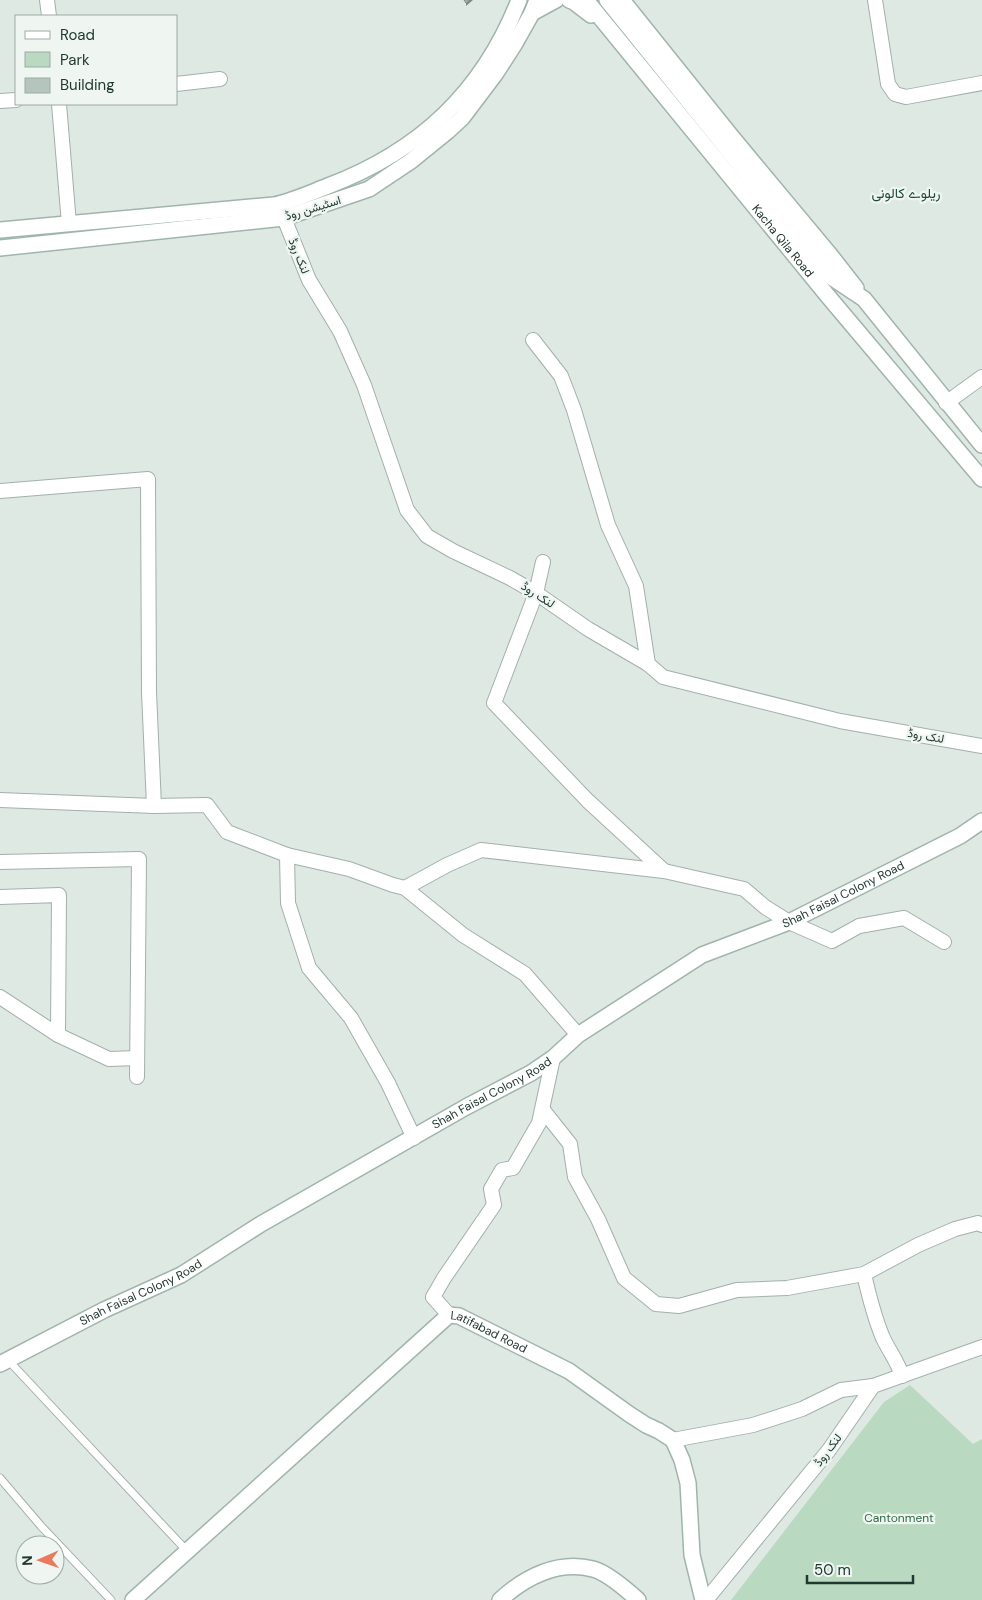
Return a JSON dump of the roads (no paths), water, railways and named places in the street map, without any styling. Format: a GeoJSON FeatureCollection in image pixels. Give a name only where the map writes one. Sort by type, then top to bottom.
{"type":"FeatureCollection","features":[{"type":"Feature","properties":{"kind":"street"},"geometry":{"type":"LineString","coordinates":[[47,0],[49,15]]}},
{"type":"Feature","properties":{"kind":"street","name":"اسٹیشن روڈ"},"geometry":{"type":"LineString","coordinates":[[0,230],[274,205],[296,199],[367,170],[403,148],[432,126],[457,101],[481,74],[504,35],[519,0]]}},
{"type":"Feature","properties":{"kind":"street"},"geometry":{"type":"LineString","coordinates":[[534,7],[556,0]]}},
{"type":"Feature","properties":{"kind":"street"},"geometry":{"type":"LineString","coordinates":[[569,0],[586,10],[615,36]]}},
{"type":"Feature","properties":{"kind":"street","name":"Kacha Qila Road"},"geometry":{"type":"LineString","coordinates":[[586,0],[848,320],[982,480]]}},
{"type":"Feature","properties":{"kind":"street"},"geometry":{"type":"LineString","coordinates":[[607,0],[818,262],[831,277],[864,299]]}},
{"type":"Feature","properties":{"kind":"street"},"geometry":{"type":"LineString","coordinates":[[622,0],[831,256],[946,403],[982,445]]}},
{"type":"Feature","properties":{"kind":"street"},"geometry":{"type":"LineString","coordinates":[[875,0],[888,84],[895,94],[906,96],[982,83]]}},
{"type":"Feature","properties":{"kind":"street","name":"اسٹیشن روڈ"},"geometry":{"type":"LineString","coordinates":[[0,248],[284,218],[369,189],[411,161],[448,132],[462,118],[496,73],[534,7]]}},
{"type":"Feature","properties":{"kind":"street"},"geometry":{"type":"LineString","coordinates":[[178,84],[220,80]]}},
{"type":"Feature","properties":{"kind":"street"},"geometry":{"type":"LineString","coordinates":[[0,101],[15,100]]}},
{"type":"Feature","properties":{"kind":"street"},"geometry":{"type":"LineString","coordinates":[[59,105],[69,224]]}},
{"type":"Feature","properties":{"kind":"street","name":"لنک روڈ"},"geometry":{"type":"LineString","coordinates":[[284,218],[309,280],[340,331],[364,385],[407,510],[427,536],[536,593],[588,629],[648,664],[663,677],[840,721],[982,746]]}},
{"type":"Feature","properties":{"kind":"street"},"geometry":{"type":"LineString","coordinates":[[831,277],[848,320]]}},
{"type":"Feature","properties":{"kind":"street"},"geometry":{"type":"LineString","coordinates":[[533,340],[561,376],[574,410],[608,525],[636,586],[648,664]]}},
{"type":"Feature","properties":{"kind":"street"},"geometry":{"type":"LineString","coordinates":[[946,403],[982,377]]}},
{"type":"Feature","properties":{"kind":"street"},"geometry":{"type":"LineString","coordinates":[[0,491],[148,479],[149,692],[154,806]]}},
{"type":"Feature","properties":{"kind":"street"},"geometry":{"type":"LineString","coordinates":[[543,562],[536,593],[494,703],[588,801],[664,871]]}},
{"type":"Feature","properties":{"kind":"street"},"geometry":{"type":"LineString","coordinates":[[0,800],[154,806],[207,805],[227,832],[287,855],[349,869],[405,888],[463,935],[525,974],[578,1035]]}},
{"type":"Feature","properties":{"kind":"street","name":"Shah Faisal Colony Road"},"geometry":{"type":"LineString","coordinates":[[4,1362],[104,1310],[181,1275],[261,1224],[466,1107],[531,1073],[553,1058],[578,1035],[702,955],[788,922],[960,836],[982,821]]}},
{"type":"Feature","properties":{"kind":"street"},"geometry":{"type":"LineString","coordinates":[[405,888],[447,865],[481,850],[664,871],[744,889],[765,907],[788,922],[832,941],[859,926],[904,918],[944,942]]}},
{"type":"Feature","properties":{"kind":"street"},"geometry":{"type":"LineString","coordinates":[[287,855],[288,903],[309,968],[351,1018],[388,1082],[414,1138]]}},
{"type":"Feature","properties":{"kind":"street"},"geometry":{"type":"LineString","coordinates":[[0,862],[139,859],[137,1077]]}},
{"type":"Feature","properties":{"kind":"street"},"geometry":{"type":"LineString","coordinates":[[0,897],[58,895],[58,1035]]}},
{"type":"Feature","properties":{"kind":"street"},"geometry":{"type":"LineString","coordinates":[[0,997],[58,1035],[109,1059],[137,1058]]}},
{"type":"Feature","properties":{"kind":"street"},"geometry":{"type":"LineString","coordinates":[[449,1315],[432,1297],[494,1205],[491,1189],[502,1170],[513,1168],[539,1123],[553,1058]]}},
{"type":"Feature","properties":{"kind":"street"},"geometry":{"type":"LineString","coordinates":[[543,1110],[570,1144],[575,1176],[598,1219],[624,1278],[656,1304],[679,1306],[738,1290],[788,1288],[864,1274],[918,1245],[955,1229],[978,1223],[982,1225]]}},
{"type":"Feature","properties":{"kind":"street"},"geometry":{"type":"LineString","coordinates":[[864,1274],[870,1302],[884,1338],[900,1367],[902,1376]]}},
{"type":"Feature","properties":{"kind":"street","name":"Latifabad Road"},"geometry":{"type":"LineString","coordinates":[[133,1600],[449,1315],[458,1316],[570,1371],[628,1414],[646,1425],[659,1430],[673,1440]]}},
{"type":"Feature","properties":{"kind":"street"},"geometry":{"type":"LineString","coordinates":[[702,1600],[692,1555],[688,1483],[682,1460],[673,1440],[754,1425],[802,1409],[841,1390],[873,1386],[982,1347]]}},
{"type":"Feature","properties":{"kind":"street","name":"لنک روڈ"},"geometry":{"type":"LineString","coordinates":[[706,1600],[829,1450],[873,1386]]}},
{"type":"Feature","properties":{"kind":"street"},"geometry":{"type":"LineString","coordinates":[[500,1600],[512,1589],[529,1578],[573,1566],[595,1570],[625,1588],[638,1600]]}},
{"type":"Feature","properties":{"kind":"lane"},"geometry":{"type":"LineString","coordinates":[[4,1362],[187,1551]]}},
{"type":"Feature","properties":{"kind":"lane"},"geometry":{"type":"LineString","coordinates":[[0,1478],[41,1526],[111,1600]]}},
{"type":"Feature","properties":{"kind":"district","name":"ریلوے کالونی"},"geometry":{"type":"Point","coordinates":[906,193]}},
{"type":"Feature","properties":{"kind":"park label","name":"Cantonment"},"geometry":{"type":"Point","coordinates":[899,1518]}}]}
